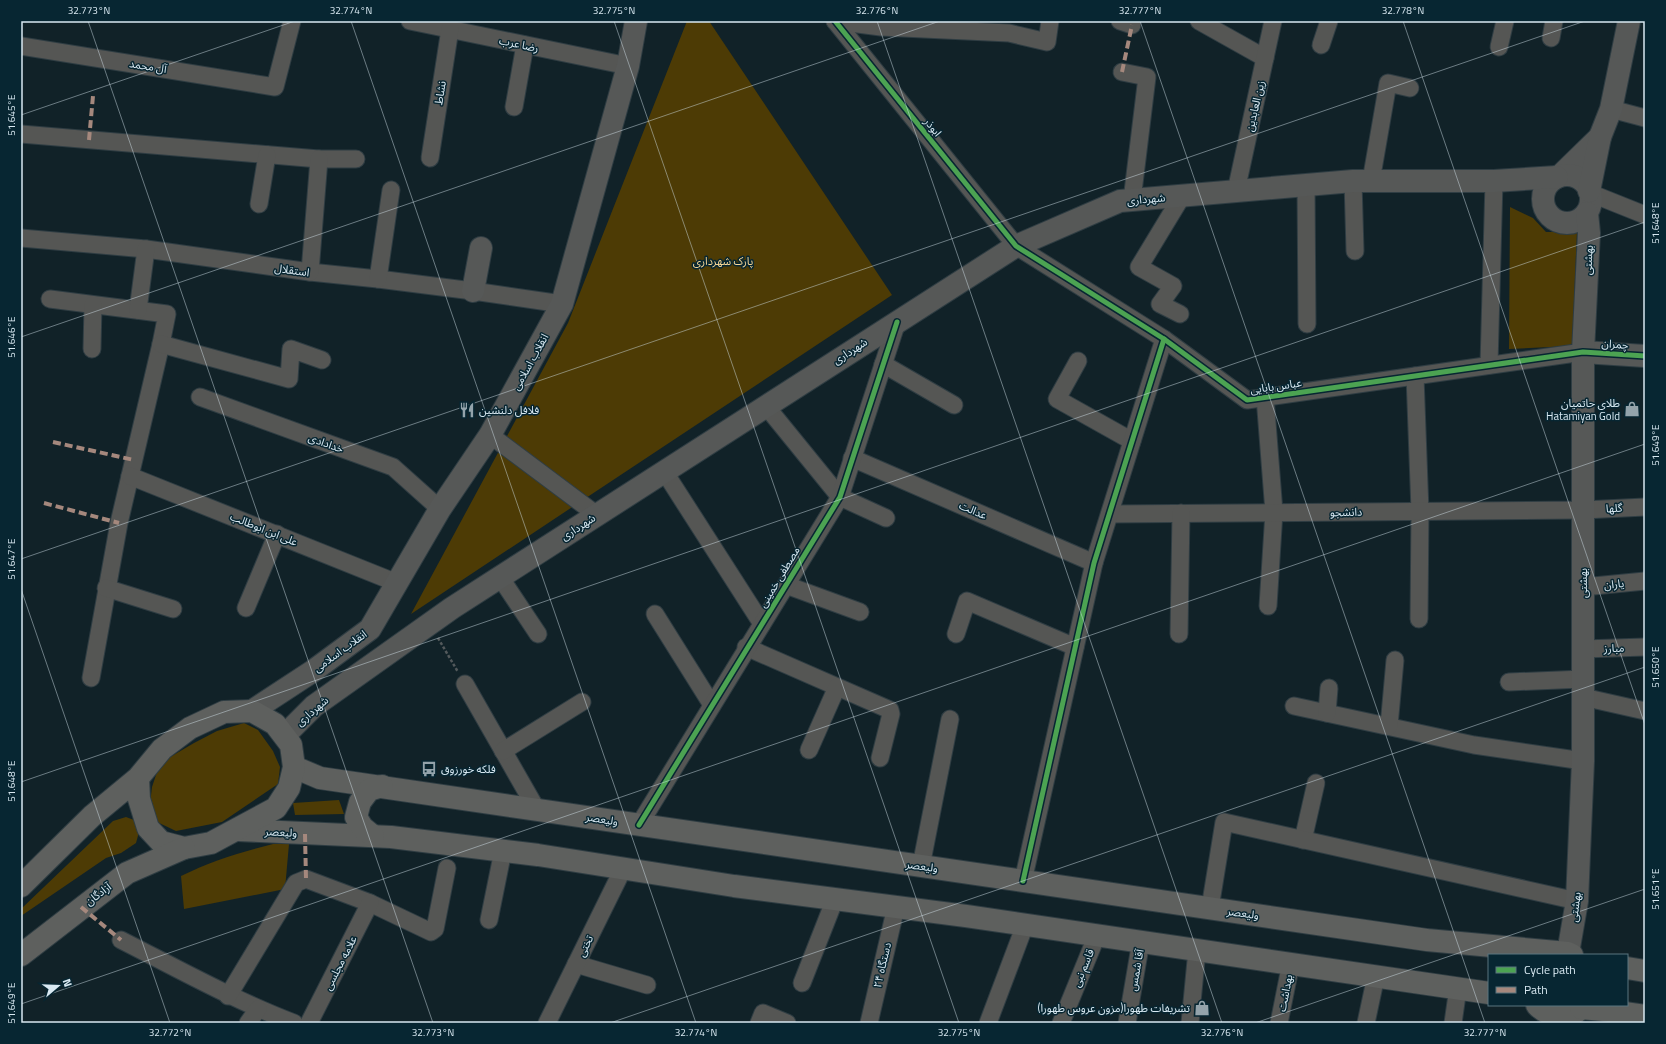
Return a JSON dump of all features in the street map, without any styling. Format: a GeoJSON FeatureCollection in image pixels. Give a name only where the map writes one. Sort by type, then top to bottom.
{"type":"FeatureCollection","features":[{"type":"Feature","properties":{"kind":"main road","name":"انقلاب اسلامی"},"geometry":{"type":"LineString","coordinates":[[252,712],[313,671],[370,629],[440,509],[490,435],[562,304],[628,66],[636,21]]}},
{"type":"Feature","properties":{"kind":"main road","name":"بهشتی"},"geometry":{"type":"LineString","coordinates":[[1561,954],[1577,901],[1583,688],[1583,352],[1589,233],[1589,199],[1600,137],[1611,109],[1629,21]]}},
{"type":"Feature","properties":{"kind":"main road"},"geometry":{"type":"LineString","coordinates":[[1559,176],[1573,175],[1583,181],[1589,199],[1578,221],[1566,223],[1555,220],[1546,212],[1543,202],[1544,190],[1551,181],[1559,176],[1600,137]]}},
{"type":"Feature","properties":{"kind":"main road","name":"شهرداری"},"geometry":{"type":"LineString","coordinates":[[285,735],[314,706],[430,624],[500,577],[1016,246],[1120,201],[1362,181],[1494,182],[1559,176]]}},
{"type":"Feature","properties":{"kind":"main road"},"geometry":{"type":"LineString","coordinates":[[1494,182],[1543,202]]}},
{"type":"Feature","properties":{"kind":"main road"},"geometry":{"type":"LineString","coordinates":[[473,291],[481,248]]}},
{"type":"Feature","properties":{"kind":"main road","name":"چمران"},"geometry":{"type":"LineString","coordinates":[[1583,352],[1645,356]]}},
{"type":"Feature","properties":{"kind":"main road"},"geometry":{"type":"LineString","coordinates":[[21,886],[92,816],[138,778],[162,749],[190,728],[224,712],[252,712],[275,724],[285,735],[291,745],[294,767],[289,788],[276,808],[211,843],[184,848],[162,842],[148,828],[139,799],[138,778]]}},
{"type":"Feature","properties":{"kind":"main road","name":"ولیعصر"},"geometry":{"type":"LineString","coordinates":[[294,767],[320,778],[1427,940],[1561,954]]}},
{"type":"Feature","properties":{"kind":"main road"},"geometry":{"type":"LineString","coordinates":[[373,836],[362,827],[356,816],[360,802],[369,790],[382,786]]}},
{"type":"Feature","properties":{"kind":"main road","name":"ولیعصر"},"geometry":{"type":"LineString","coordinates":[[237,830],[391,837],[503,851],[734,886],[1096,935],[1488,993]]}},
{"type":"Feature","properties":{"kind":"main road","name":"آزادگان"},"geometry":{"type":"LineString","coordinates":[[21,954],[127,873],[184,848]]}},
{"type":"Feature","properties":{"kind":"main road"},"geometry":{"type":"LineString","coordinates":[[1628,968],[1645,971]]}},
{"type":"Feature","properties":{"kind":"main road"},"geometry":{"type":"LineString","coordinates":[[1539,1012],[1546,1012],[1555,1016],[1565,1016],[1577,1012],[1603,1010],[1645,1016]]}},
{"type":"Feature","properties":{"kind":"street","name":"آل محمد"},"geometry":{"type":"LineString","coordinates":[[21,46],[275,87],[292,21]]}},
{"type":"Feature","properties":{"kind":"street"},"geometry":{"type":"LineString","coordinates":[[835,21],[881,24],[1008,27],[1047,42],[1050,21]]}},
{"type":"Feature","properties":{"kind":"street","name":"ابوذر"},"geometry":{"type":"LineString","coordinates":[[835,21],[1016,246]]}},
{"type":"Feature","properties":{"kind":"street"},"geometry":{"type":"LineString","coordinates":[[1199,21],[1265,58]]}},
{"type":"Feature","properties":{"kind":"street","name":"زین العابدین"},"geometry":{"type":"LineString","coordinates":[[1236,191],[1274,21]]}},
{"type":"Feature","properties":{"kind":"street"},"geometry":{"type":"LineString","coordinates":[[1321,45],[1329,21]]}},
{"type":"Feature","properties":{"kind":"street"},"geometry":{"type":"LineString","coordinates":[[1499,47],[1505,21]]}},
{"type":"Feature","properties":{"kind":"street","name":"رضا عرب"},"geometry":{"type":"LineString","coordinates":[[419,22],[628,66]]}},
{"type":"Feature","properties":{"kind":"street","name":"نشاط"},"geometry":{"type":"LineString","coordinates":[[430,158],[450,29]]}},
{"type":"Feature","properties":{"kind":"street"},"geometry":{"type":"LineString","coordinates":[[514,107],[525,45]]}},
{"type":"Feature","properties":{"kind":"street"},"geometry":{"type":"LineString","coordinates":[[1122,72],[1147,78],[1132,200]]}},
{"type":"Feature","properties":{"kind":"street"},"geometry":{"type":"LineString","coordinates":[[1355,251],[1362,181],[1388,83],[1410,88]]}},
{"type":"Feature","properties":{"kind":"street"},"geometry":{"type":"LineString","coordinates":[[1611,109],[1645,118]]}},
{"type":"Feature","properties":{"kind":"street"},"geometry":{"type":"LineString","coordinates":[[21,134],[320,159],[356,159]]}},
{"type":"Feature","properties":{"kind":"street"},"geometry":{"type":"LineString","coordinates":[[259,204],[267,155]]}},
{"type":"Feature","properties":{"kind":"street"},"geometry":{"type":"LineString","coordinates":[[310,272],[320,159]]}},
{"type":"Feature","properties":{"kind":"street"},"geometry":{"type":"LineString","coordinates":[[1489,365],[1494,182]]}},
{"type":"Feature","properties":{"kind":"street"},"geometry":{"type":"LineString","coordinates":[[1306,185],[1307,324]]}},
{"type":"Feature","properties":{"kind":"street"},"geometry":{"type":"LineString","coordinates":[[378,279],[391,190]]}},
{"type":"Feature","properties":{"kind":"street"},"geometry":{"type":"LineString","coordinates":[[1180,314],[1160,304],[1173,286],[1139,267],[1182,196]]}},
{"type":"Feature","properties":{"kind":"street"},"geometry":{"type":"LineString","coordinates":[[1589,199],[1645,215]]}},
{"type":"Feature","properties":{"kind":"street","name":"استقلال"},"geometry":{"type":"LineString","coordinates":[[21,238],[146,249],[310,272],[473,291],[562,304]]}},
{"type":"Feature","properties":{"kind":"street","name":"عباس بابایی"},"geometry":{"type":"LineString","coordinates":[[1016,246],[1164,339],[1247,400],[1583,352]]}},
{"type":"Feature","properties":{"kind":"street"},"geometry":{"type":"LineString","coordinates":[[138,310],[146,249]]}},
{"type":"Feature","properties":{"kind":"street"},"geometry":{"type":"LineString","coordinates":[[50,299],[167,314],[106,588],[91,678]]}},
{"type":"Feature","properties":{"kind":"street"},"geometry":{"type":"LineString","coordinates":[[92,349],[93,305]]}},
{"type":"Feature","properties":{"kind":"street","name":"مصطفی خمینی"},"geometry":{"type":"LineString","coordinates":[[639,825],[746,648],[840,497],[897,322]]}},
{"type":"Feature","properties":{"kind":"street"},"geometry":{"type":"LineString","coordinates":[[1023,881],[1094,563],[1164,339]]}},
{"type":"Feature","properties":{"kind":"street"},"geometry":{"type":"LineString","coordinates":[[161,344],[289,379],[291,349],[322,360]]}},
{"type":"Feature","properties":{"kind":"street"},"geometry":{"type":"LineString","coordinates":[[1078,362],[1057,399],[1132,441]]}},
{"type":"Feature","properties":{"kind":"street"},"geometry":{"type":"LineString","coordinates":[[883,364],[954,406]]}},
{"type":"Feature","properties":{"kind":"street"},"geometry":{"type":"LineString","coordinates":[[1414,376],[1420,511],[1419,618]]}},
{"type":"Feature","properties":{"kind":"street","name":"خدادادی"},"geometry":{"type":"LineString","coordinates":[[200,397],[393,467],[440,509]]}},
{"type":"Feature","properties":{"kind":"street"},"geometry":{"type":"LineString","coordinates":[[1265,398],[1274,512],[1268,606]]}},
{"type":"Feature","properties":{"kind":"street"},"geometry":{"type":"LineString","coordinates":[[766,406],[840,497],[886,518]]}},
{"type":"Feature","properties":{"kind":"street"},"geometry":{"type":"LineString","coordinates":[[490,435],[597,515]]}},
{"type":"Feature","properties":{"kind":"street","name":"عدالت"},"geometry":{"type":"LineString","coordinates":[[852,458],[1094,563]]}},
{"type":"Feature","properties":{"kind":"street"},"geometry":{"type":"LineString","coordinates":[[664,471],[762,624]]}},
{"type":"Feature","properties":{"kind":"street","name":"علی ابن ابوطالب"},"geometry":{"type":"LineString","coordinates":[[130,476],[278,534],[397,583]]}},
{"type":"Feature","properties":{"kind":"street","name":"گلها"},"geometry":{"type":"LineString","coordinates":[[1583,510],[1645,507]]}},
{"type":"Feature","properties":{"kind":"street","name":"دانشجو"},"geometry":{"type":"LineString","coordinates":[[1110,514],[1583,510]]}},
{"type":"Feature","properties":{"kind":"street"},"geometry":{"type":"LineString","coordinates":[[1179,634],[1181,513]]}},
{"type":"Feature","properties":{"kind":"street"},"geometry":{"type":"LineString","coordinates":[[246,608],[278,534]]}},
{"type":"Feature","properties":{"kind":"street"},"geometry":{"type":"LineString","coordinates":[[500,577],[538,634]]}},
{"type":"Feature","properties":{"kind":"street","name":"یاران"},"geometry":{"type":"LineString","coordinates":[[1583,587],[1645,581]]}},
{"type":"Feature","properties":{"kind":"street"},"geometry":{"type":"LineString","coordinates":[[786,585],[860,612]]}},
{"type":"Feature","properties":{"kind":"street"},"geometry":{"type":"LineString","coordinates":[[106,588],[173,609]]}},
{"type":"Feature","properties":{"kind":"street"},"geometry":{"type":"LineString","coordinates":[[956,634],[967,601],[1075,647]]}},
{"type":"Feature","properties":{"kind":"street"},"geometry":{"type":"LineString","coordinates":[[655,614],[712,705]]}},
{"type":"Feature","properties":{"kind":"street","name":"مبارز"},"geometry":{"type":"LineString","coordinates":[[1583,649],[1645,647]]}},
{"type":"Feature","properties":{"kind":"street"},"geometry":{"type":"LineString","coordinates":[[746,648],[890,710],[891,712],[880,758]]}},
{"type":"Feature","properties":{"kind":"street"},"geometry":{"type":"LineString","coordinates":[[1389,726],[1395,660]]}},
{"type":"Feature","properties":{"kind":"street"},"geometry":{"type":"LineString","coordinates":[[1509,682],[1583,688],[1645,710]]}},
{"type":"Feature","properties":{"kind":"street"},"geometry":{"type":"LineString","coordinates":[[466,684],[537,810]]}},
{"type":"Feature","properties":{"kind":"street"},"geometry":{"type":"LineString","coordinates":[[809,750],[837,687]]}},
{"type":"Feature","properties":{"kind":"street"},"geometry":{"type":"LineString","coordinates":[[1327,713],[1328,688]]}},
{"type":"Feature","properties":{"kind":"street"},"geometry":{"type":"LineString","coordinates":[[503,751],[582,702]]}},
{"type":"Feature","properties":{"kind":"street"},"geometry":{"type":"LineString","coordinates":[[1294,706],[1474,745],[1582,761]]}},
{"type":"Feature","properties":{"kind":"street"},"geometry":{"type":"LineString","coordinates":[[921,866],[950,719]]}},
{"type":"Feature","properties":{"kind":"street"},"geometry":{"type":"LineString","coordinates":[[1303,840],[1316,783]]}},
{"type":"Feature","properties":{"kind":"street"},"geometry":{"type":"LineString","coordinates":[[1210,908],[1224,822],[1577,901]]}},
{"type":"Feature","properties":{"kind":"street"},"geometry":{"type":"LineString","coordinates":[[489,920],[503,851]]}},
{"type":"Feature","properties":{"kind":"street"},"geometry":{"type":"LineString","coordinates":[[228,996],[296,883],[306,879],[370,903],[431,932],[435,929],[447,868]]}},
{"type":"Feature","properties":{"kind":"street","name":"تختی"},"geometry":{"type":"LineString","coordinates":[[547,1023],[623,869]]}},
{"type":"Feature","properties":{"kind":"street"},"geometry":{"type":"LineString","coordinates":[[802,982],[835,899]]}},
{"type":"Feature","properties":{"kind":"street","name":"علامه مجلسی"},"geometry":{"type":"LineString","coordinates":[[309,1023],[370,903]]}},
{"type":"Feature","properties":{"kind":"street","name":"۲۴ دستگاه"},"geometry":{"type":"LineString","coordinates":[[869,1023],[896,907]]}},
{"type":"Feature","properties":{"kind":"street"},"geometry":{"type":"LineString","coordinates":[[988,1023],[1025,925]]}},
{"type":"Feature","properties":{"kind":"street","name":"قاسم نبی"},"geometry":{"type":"LineString","coordinates":[[1061,1023],[1096,935]]}},
{"type":"Feature","properties":{"kind":"street"},"geometry":{"type":"LineString","coordinates":[[121,940],[228,996],[258,1010],[294,1023]]}},
{"type":"Feature","properties":{"kind":"street","name":"آقا شمس"},"geometry":{"type":"LineString","coordinates":[[1127,1023],[1141,942]]}},
{"type":"Feature","properties":{"kind":"street"},"geometry":{"type":"LineString","coordinates":[[1190,1023],[1198,950]]}},
{"type":"Feature","properties":{"kind":"street","name":"بهداشت"},"geometry":{"type":"LineString","coordinates":[[1279,1023],[1291,963]]}},
{"type":"Feature","properties":{"kind":"street"},"geometry":{"type":"LineString","coordinates":[[576,964],[647,985]]}},
{"type":"Feature","properties":{"kind":"street"},"geometry":{"type":"LineString","coordinates":[[1366,1023],[1376,976]]}},
{"type":"Feature","properties":{"kind":"street"},"geometry":{"type":"LineString","coordinates":[[1453,1023],[1458,988]]}},
{"type":"Feature","properties":{"kind":"street"},"geometry":{"type":"LineString","coordinates":[[248,1023],[258,1010]]}},
{"type":"Feature","properties":{"kind":"street"},"geometry":{"type":"LineString","coordinates":[[759,1023],[763,1013],[787,1023]]}},
{"type":"Feature","properties":{"kind":"path"},"geometry":{"type":"LineString","coordinates":[[430,624],[466,684]]}},
{"type":"Feature","properties":{"kind":"green space","name":"پارک شهرداری"},"geometry":{"type":"Polygon","coordinates":[[[687,21],[709,21],[892,295],[411,614],[568,323],[687,21]]]}},
{"type":"Feature","properties":{"kind":"green space"},"geometry":{"type":"Polygon","coordinates":[[[1510,207],[1533,218],[1546,232],[1577,232],[1572,346],[1509,349],[1510,207]]]}},
{"type":"Feature","properties":{"kind":"green space"},"geometry":{"type":"Polygon","coordinates":[[[244,723],[258,730],[273,751],[280,767],[278,784],[222,822],[176,831],[155,821],[150,804],[152,787],[160,763],[217,731],[244,723]]]}},
{"type":"Feature","properties":{"kind":"green space"},"geometry":{"type":"Polygon","coordinates":[[[339,800],[344,814],[295,815],[293,803],[339,800]]]}},
{"type":"Feature","properties":{"kind":"green space"},"geometry":{"type":"Polygon","coordinates":[[[126,817],[134,820],[139,832],[136,843],[121,853],[106,858],[21,916],[21,909],[113,821],[126,817]]]}},
{"type":"Feature","properties":{"kind":"green space"},"geometry":{"type":"Polygon","coordinates":[[[273,844],[289,844],[285,889],[184,909],[181,876],[226,857],[273,844]]]}},
{"type":"Feature","properties":{"kind":"marked path"},"geometry":{"type":"LineString","coordinates":[[1122,72],[1132,25]]}},
{"type":"Feature","properties":{"kind":"marked path"},"geometry":{"type":"LineString","coordinates":[[89,140],[93,96]]}},
{"type":"Feature","properties":{"kind":"marked path"},"geometry":{"type":"LineString","coordinates":[[53,442],[134,460]]}},
{"type":"Feature","properties":{"kind":"marked path"},"geometry":{"type":"LineString","coordinates":[[44,503],[119,523]]}},
{"type":"Feature","properties":{"kind":"marked path"},"geometry":{"type":"LineString","coordinates":[[305,834],[306,879]]}},
{"type":"Feature","properties":{"kind":"marked path"},"geometry":{"type":"LineString","coordinates":[[81,907],[121,940]]}},
{"type":"Feature","properties":{"kind":"cycle path"},"geometry":{"type":"LineString","coordinates":[[835,21],[1016,246],[1164,339],[1247,400],[1583,352],[1645,356]]}},
{"type":"Feature","properties":{"kind":"cycle path"},"geometry":{"type":"LineString","coordinates":[[639,825],[840,497],[897,322]]}},
{"type":"Feature","properties":{"kind":"cycle path"},"geometry":{"type":"LineString","coordinates":[[1023,881],[1094,563],[1164,339]]}},
{"type":"Feature","properties":{"kind":"place","name":"طلای حاتمیان Hatamiyan Gold"},"geometry":{"type":"Point","coordinates":[1632,409]}},
{"type":"Feature","properties":{"kind":"place","name":"فلافل دلنشین"},"geometry":{"type":"Point","coordinates":[467,410]}},
{"type":"Feature","properties":{"kind":"place","name":"فلکه خورزوق"},"geometry":{"type":"Point","coordinates":[429,769]}},
{"type":"Feature","properties":{"kind":"place","name":"تشریفات طهورا(مزون عروس طهورا)"},"geometry":{"type":"Point","coordinates":[1202,1008]}}]}
